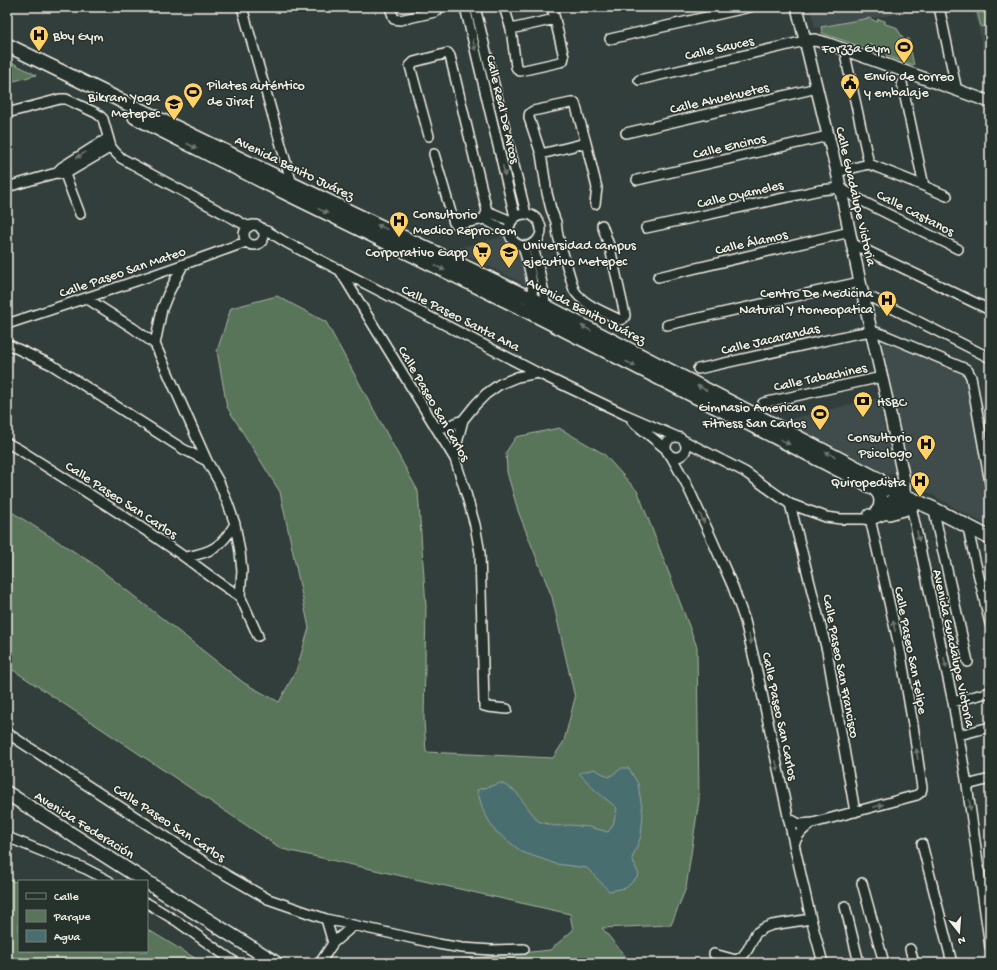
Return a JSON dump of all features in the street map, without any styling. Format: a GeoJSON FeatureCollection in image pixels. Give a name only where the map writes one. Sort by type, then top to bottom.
{"type":"FeatureCollection","features":[{"type":"Feature","properties":{"kind":"main road","name":"Avenida Benito Juárez"},"geometry":{"type":"LineString","coordinates":[[7,45],[527,311],[542,312]]}},
{"type":"Feature","properties":{"kind":"main road","name":"Avenida Benito Juárez"},"geometry":{"type":"LineString","coordinates":[[7,53],[290,189],[532,299],[542,312],[777,438],[934,509],[990,538]]}},
{"type":"Feature","properties":{"kind":"main road"},"geometry":{"type":"LineString","coordinates":[[878,491],[901,494],[898,511],[874,515],[881,500],[881,496],[878,491]]}},
{"type":"Feature","properties":{"kind":"main road","name":"Avenida Federación"},"geometry":{"type":"LineString","coordinates":[[7,793],[143,880]]}},
{"type":"Feature","properties":{"kind":"main road","name":"Avenida Federación"},"geometry":{"type":"LineString","coordinates":[[148,883],[276,963]]}},
{"type":"Feature","properties":{"kind":"street"},"geometry":{"type":"LineString","coordinates":[[242,7],[290,189]]}},
{"type":"Feature","properties":{"kind":"street"},"geometry":{"type":"LineString","coordinates":[[390,7],[394,19],[400,20],[435,12],[438,7]]}},
{"type":"Feature","properties":{"kind":"street","name":"Calle Real De Arcos"},"geometry":{"type":"LineString","coordinates":[[466,7],[513,219]]}},
{"type":"Feature","properties":{"kind":"street","name":"Calle Real De Arcos"},"geometry":{"type":"LineString","coordinates":[[475,7],[526,214]]}},
{"type":"Feature","properties":{"kind":"street"},"geometry":{"type":"LineString","coordinates":[[504,7],[511,29],[516,67],[520,72],[560,62],[564,57],[552,7]]}},
{"type":"Feature","properties":{"kind":"street"},"geometry":{"type":"LineString","coordinates":[[610,39],[750,7]]}},
{"type":"Feature","properties":{"kind":"street","name":"Calle Guadalupe Victoria"},"geometry":{"type":"LineString","coordinates":[[796,7],[837,172],[882,377],[900,461],[901,494]]}},
{"type":"Feature","properties":{"kind":"street"},"geometry":{"type":"LineString","coordinates":[[939,7],[956,90]]}},
{"type":"Feature","properties":{"kind":"street"},"geometry":{"type":"LineString","coordinates":[[511,29],[555,19]]}},
{"type":"Feature","properties":{"kind":"street"},"geometry":{"type":"LineString","coordinates":[[805,41],[815,40],[826,43],[990,102]]}},
{"type":"Feature","properties":{"kind":"street","name":"Calle Sauces"},"geometry":{"type":"LineString","coordinates":[[639,80],[805,41]]}},
{"type":"Feature","properties":{"kind":"street"},"geometry":{"type":"LineString","coordinates":[[429,136],[410,66],[414,62],[448,53],[450,56],[486,215],[508,232],[513,242],[518,245],[528,245],[536,242],[540,234],[540,225],[538,221],[530,215],[520,214],[513,219],[509,226],[508,232]]}},
{"type":"Feature","properties":{"kind":"street"},"geometry":{"type":"LineString","coordinates":[[846,59],[869,164]]}},
{"type":"Feature","properties":{"kind":"street"},"geometry":{"type":"LineString","coordinates":[[902,83],[924,186]]}},
{"type":"Feature","properties":{"kind":"street","name":"Calle Ahuehuetes"},"geometry":{"type":"LineString","coordinates":[[626,133],[817,88]]}},
{"type":"Feature","properties":{"kind":"street"},"geometry":{"type":"LineString","coordinates":[[7,113],[55,100],[66,99],[100,116],[103,119],[111,147],[121,158],[249,227]]}},
{"type":"Feature","properties":{"kind":"street"},"geometry":{"type":"LineString","coordinates":[[595,204],[597,188],[575,103],[571,102],[530,113],[529,118],[541,154],[551,210],[556,222],[558,236],[574,290],[578,297],[584,302],[620,320],[624,318],[625,315],[610,248],[602,225]]}},
{"type":"Feature","properties":{"kind":"street","name":"Calle Encinos"},"geometry":{"type":"LineString","coordinates":[[637,180],[828,136]]}},
{"type":"Feature","properties":{"kind":"street"},"geometry":{"type":"LineString","coordinates":[[61,171],[108,138]]}},
{"type":"Feature","properties":{"kind":"street"},"geometry":{"type":"LineString","coordinates":[[541,154],[586,143]]}},
{"type":"Feature","properties":{"kind":"street"},"geometry":{"type":"LineString","coordinates":[[7,187],[61,171],[111,147]]}},
{"type":"Feature","properties":{"kind":"street"},"geometry":{"type":"LineString","coordinates":[[434,154],[454,223],[459,224],[486,215],[513,219]]}},
{"type":"Feature","properties":{"kind":"street"},"geometry":{"type":"LineString","coordinates":[[837,172],[869,164],[947,196]]}},
{"type":"Feature","properties":{"kind":"street"},"geometry":{"type":"LineString","coordinates":[[61,171],[80,214]]}},
{"type":"Feature","properties":{"kind":"street","name":"Calle Oyameles"},"geometry":{"type":"LineString","coordinates":[[646,228],[829,188],[840,188]]}},
{"type":"Feature","properties":{"kind":"street","name":"Calle Castanos"},"geometry":{"type":"LineString","coordinates":[[840,188],[864,202],[958,249]]}},
{"type":"Feature","properties":{"kind":"street"},"geometry":{"type":"LineString","coordinates":[[538,221],[551,210]]}},
{"type":"Feature","properties":{"kind":"street"},"geometry":{"type":"LineString","coordinates":[[256,226],[261,229],[264,237],[259,244],[252,245],[246,242],[244,232],[246,228],[256,226]]}},
{"type":"Feature","properties":{"kind":"street","name":"Calle Paseo Santa Ana"},"geometry":{"type":"LineString","coordinates":[[261,229],[269,232],[287,244],[339,269],[538,373],[624,414],[680,438],[745,472],[790,504],[826,517],[841,519],[874,515]]}},
{"type":"Feature","properties":{"kind":"street","name":"Calle Álamos"},"geometry":{"type":"LineString","coordinates":[[658,277],[850,232]]}},
{"type":"Feature","properties":{"kind":"street"},"geometry":{"type":"LineString","coordinates":[[540,234],[558,236]]}},
{"type":"Feature","properties":{"kind":"street","name":"Calle Paseo Santa Ana"},"geometry":{"type":"LineString","coordinates":[[262,241],[287,244]]}},
{"type":"Feature","properties":{"kind":"street","name":"Calle Paseo San Mateo"},"geometry":{"type":"LineString","coordinates":[[7,324],[183,265],[246,242]]}},
{"type":"Feature","properties":{"kind":"street"},"geometry":{"type":"LineString","coordinates":[[853,244],[990,310]]}},
{"type":"Feature","properties":{"kind":"street"},"geometry":{"type":"LineString","coordinates":[[527,311],[532,299],[533,288],[528,245]]}},
{"type":"Feature","properties":{"kind":"street"},"geometry":{"type":"LineString","coordinates":[[528,245],[545,295],[542,312]]}},
{"type":"Feature","properties":{"kind":"street"},"geometry":{"type":"LineString","coordinates":[[155,344],[162,309],[183,265]]}},
{"type":"Feature","properties":{"kind":"street","name":"Calle Paseo San Carlos"},"geometry":{"type":"LineString","coordinates":[[339,269],[455,459],[466,490],[480,553],[484,706],[507,709]]}},
{"type":"Feature","properties":{"kind":"street"},"geometry":{"type":"LineString","coordinates":[[667,325],[860,282]]}},
{"type":"Feature","properties":{"kind":"street"},"geometry":{"type":"LineString","coordinates":[[864,295],[990,358]]}},
{"type":"Feature","properties":{"kind":"street"},"geometry":{"type":"LineString","coordinates":[[86,298],[155,344],[207,461],[228,504],[235,524],[241,559],[242,572],[240,596],[258,636]]}},
{"type":"Feature","properties":{"kind":"street"},"geometry":{"type":"LineString","coordinates":[[872,331],[968,371],[971,377],[990,483]]}},
{"type":"Feature","properties":{"kind":"street","name":"Calle Jacarandas"},"geometry":{"type":"LineString","coordinates":[[698,369],[838,337],[872,331]]}},
{"type":"Feature","properties":{"kind":"street"},"geometry":{"type":"LineString","coordinates":[[7,344],[52,365],[183,449],[207,461]]}},
{"type":"Feature","properties":{"kind":"street"},"geometry":{"type":"LineString","coordinates":[[455,459],[457,443],[463,420],[481,399],[500,384],[517,377],[538,373]]}},
{"type":"Feature","properties":{"kind":"street","name":"Calle Tabachines"},"geometry":{"type":"LineString","coordinates":[[763,403],[882,377]]}},
{"type":"Feature","properties":{"kind":"street","name":"Calle Paseo Santa Ana"},"geometry":{"type":"LineString","coordinates":[[624,414],[668,452]]}},
{"type":"Feature","properties":{"kind":"street"},"geometry":{"type":"LineString","coordinates":[[435,427],[445,427],[463,420]]}},
{"type":"Feature","properties":{"kind":"street"},"geometry":{"type":"LineString","coordinates":[[673,437],[680,438],[686,445],[683,454],[675,457],[668,452],[667,441],[673,437]]}},
{"type":"Feature","properties":{"kind":"street","name":"Calle Paseo San Carlos"},"geometry":{"type":"LineString","coordinates":[[7,443],[133,522],[186,557],[227,589],[240,596]]}},
{"type":"Feature","properties":{"kind":"street","name":"Calle Paseo San Carlos"},"geometry":{"type":"LineString","coordinates":[[668,452],[686,483],[733,587],[745,620],[788,818],[811,919],[823,963]]}},
{"type":"Feature","properties":{"kind":"street","name":"Calle Paseo Santa Ana"},"geometry":{"type":"LineString","coordinates":[[683,454],[717,458]]}},
{"type":"Feature","properties":{"kind":"street","name":"Calle Paseo San Carlos"},"geometry":{"type":"LineString","coordinates":[[683,454],[686,483]]}},
{"type":"Feature","properties":{"kind":"street"},"geometry":{"type":"LineString","coordinates":[[874,515],[901,494]]}},
{"type":"Feature","properties":{"kind":"street","name":"Avenida Guadalupe Victoria"},"geometry":{"type":"LineString","coordinates":[[901,494],[953,702],[967,785],[990,947]]}},
{"type":"Feature","properties":{"kind":"street","name":"Calle Paseo San Francisco"},"geometry":{"type":"LineString","coordinates":[[790,504],[827,651],[855,812]]}},
{"type":"Feature","properties":{"kind":"street"},"geometry":{"type":"LineString","coordinates":[[934,509],[968,662]]}},
{"type":"Feature","properties":{"kind":"street","name":"Calle Paseo San Felipe"},"geometry":{"type":"LineString","coordinates":[[855,812],[917,795],[921,792],[922,788],[901,656],[874,515]]}},
{"type":"Feature","properties":{"kind":"street"},"geometry":{"type":"LineString","coordinates":[[186,557],[199,555],[220,544],[227,537],[235,524]]}},
{"type":"Feature","properties":{"kind":"street"},"geometry":{"type":"LineString","coordinates":[[968,527],[990,624]]}},
{"type":"Feature","properties":{"kind":"street"},"geometry":{"type":"LineString","coordinates":[[953,702],[990,692]]}},
{"type":"Feature","properties":{"kind":"street"},"geometry":{"type":"LineString","coordinates":[[959,734],[990,727]]}},
{"type":"Feature","properties":{"kind":"street","name":"Calle Paseo San Carlos"},"geometry":{"type":"LineString","coordinates":[[7,733],[214,868],[268,899],[326,919],[438,944],[462,948],[524,950]]}},
{"type":"Feature","properties":{"kind":"street"},"geometry":{"type":"LineString","coordinates":[[967,785],[990,779]]}},
{"type":"Feature","properties":{"kind":"street"},"geometry":{"type":"LineString","coordinates":[[788,818],[799,824],[813,823],[855,812]]}},
{"type":"Feature","properties":{"kind":"street"},"geometry":{"type":"LineString","coordinates":[[794,844],[801,831],[813,823]]}},
{"type":"Feature","properties":{"kind":"street"},"geometry":{"type":"LineString","coordinates":[[7,837],[107,880]]}},
{"type":"Feature","properties":{"kind":"street"},"geometry":{"type":"LineString","coordinates":[[922,844],[952,963]]}},
{"type":"Feature","properties":{"kind":"street"},"geometry":{"type":"LineString","coordinates":[[862,883],[884,963]]}},
{"type":"Feature","properties":{"kind":"street"},"geometry":{"type":"LineString","coordinates":[[148,904],[178,922],[236,963]]}},
{"type":"Feature","properties":{"kind":"street"},"geometry":{"type":"LineString","coordinates":[[845,906],[859,963]]}},
{"type":"Feature","properties":{"kind":"street"},"geometry":{"type":"LineString","coordinates":[[326,919],[333,942]]}},
{"type":"Feature","properties":{"kind":"street"},"geometry":{"type":"LineString","coordinates":[[714,954],[736,960],[742,957],[748,949],[756,933],[764,928],[772,925],[811,919]]}},
{"type":"Feature","properties":{"kind":"street"},"geometry":{"type":"LineString","coordinates":[[320,963],[333,942],[353,926]]}},
{"type":"Feature","properties":{"kind":"street"},"geometry":{"type":"LineString","coordinates":[[910,949],[914,963]]}},
{"type":"Feature","properties":{"kind":"shaded area"},"geometry":{"type":"Polygon","coordinates":[[[810,7],[900,7],[902,13],[815,28],[810,7]]]}},
{"type":"Feature","properties":{"kind":"shaded area"},"geometry":{"type":"Polygon","coordinates":[[[974,7],[990,7],[990,79],[983,50],[974,7]]]}},
{"type":"Feature","properties":{"kind":"shaded area","name":"Universidad campus ejecutivo Metepec"},"geometry":{"type":"Polygon","coordinates":[[[503,237],[506,243],[515,252],[519,252],[528,286],[453,249],[503,237]]]}},
{"type":"Feature","properties":{"kind":"shaded area"},"geometry":{"type":"Polygon","coordinates":[[[872,321],[974,370],[990,453],[990,526],[911,483],[872,321]]]}},
{"type":"Feature","properties":{"kind":"shaded area"},"geometry":{"type":"Polygon","coordinates":[[[877,398],[896,473],[889,475],[782,421],[877,398]]]}},
{"type":"Feature","properties":{"kind":"green space"},"geometry":{"type":"Polygon","coordinates":[[[976,7],[990,7],[990,25],[981,27],[976,7]]]}},
{"type":"Feature","properties":{"kind":"green space"},"geometry":{"type":"Polygon","coordinates":[[[869,18],[877,22],[878,19],[885,21],[885,24],[896,27],[905,41],[908,38],[914,65],[887,56],[884,49],[868,44],[862,47],[822,33],[821,27],[869,18]]]}},
{"type":"Feature","properties":{"kind":"green space"},"geometry":{"type":"Polygon","coordinates":[[[7,60],[36,75],[7,83],[7,60]]]}},
{"type":"Feature","properties":{"kind":"green space"},"geometry":{"type":"Polygon","coordinates":[[[277,296],[326,322],[418,491],[426,606],[424,720],[426,752],[553,758],[564,741],[575,698],[552,597],[518,511],[507,472],[506,452],[516,437],[559,428],[604,454],[638,492],[697,647],[699,800],[686,888],[671,925],[602,928],[631,963],[435,963],[550,950],[573,930],[570,914],[282,849],[7,666],[7,509],[92,563],[244,683],[279,702],[296,671],[309,628],[280,492],[227,407],[217,351],[231,308],[277,296]]]}},
{"type":"Feature","properties":{"kind":"green space"},"geometry":{"type":"Polygon","coordinates":[[[7,879],[18,883],[18,952],[148,952],[148,930],[203,963],[7,963],[7,879]]]}},
{"type":"Feature","properties":{"kind":"water"},"geometry":{"type":"Polygon","coordinates":[[[622,768],[629,768],[638,784],[643,814],[641,836],[632,859],[639,875],[626,888],[609,891],[587,868],[556,864],[522,852],[494,830],[483,810],[477,790],[501,783],[515,791],[538,821],[555,826],[570,825],[589,827],[608,832],[613,825],[617,808],[596,791],[579,773],[594,769],[609,777],[622,768]]]}},
{"type":"Feature","properties":{"kind":"place","name":"Bby Gym"},"geometry":{"type":"Point","coordinates":[39,52]}},
{"type":"Feature","properties":{"kind":"place","name":"Forzza Gym"},"geometry":{"type":"Point","coordinates":[904,64]}},
{"type":"Feature","properties":{"kind":"place","name":"Envío de correo y embalaje"},"geometry":{"type":"Point","coordinates":[850,100]}},
{"type":"Feature","properties":{"kind":"place","name":"Pilates auténtico de Jiraf"},"geometry":{"type":"Point","coordinates":[193,109]}},
{"type":"Feature","properties":{"kind":"place","name":"Bikram Yoga Metepec"},"geometry":{"type":"Point","coordinates":[174,121]}},
{"type":"Feature","properties":{"kind":"place","name":"Consultorio Medico Repro.com"},"geometry":{"type":"Point","coordinates":[399,238]}},
{"type":"Feature","properties":{"kind":"place","name":"Corporativo Gapp"},"geometry":{"type":"Point","coordinates":[482,268]}},
{"type":"Feature","properties":{"kind":"place","name":"Universidad campus ejecutivo Metepec"},"geometry":{"type":"Point","coordinates":[509,269]}},
{"type":"Feature","properties":{"kind":"place","name":"Centro De Medicina Natural Y Homeopatica"},"geometry":{"type":"Point","coordinates":[887,317]}},
{"type":"Feature","properties":{"kind":"place","name":"HSBC"},"geometry":{"type":"Point","coordinates":[863,418]}},
{"type":"Feature","properties":{"kind":"place","name":"Gimnasio American Fitness San Carlos"},"geometry":{"type":"Point","coordinates":[820,431]}},
{"type":"Feature","properties":{"kind":"place","name":"Consultorio Psicologo"},"geometry":{"type":"Point","coordinates":[926,461]}},
{"type":"Feature","properties":{"kind":"place","name":"Quiropedista"},"geometry":{"type":"Point","coordinates":[920,498]}}]}
